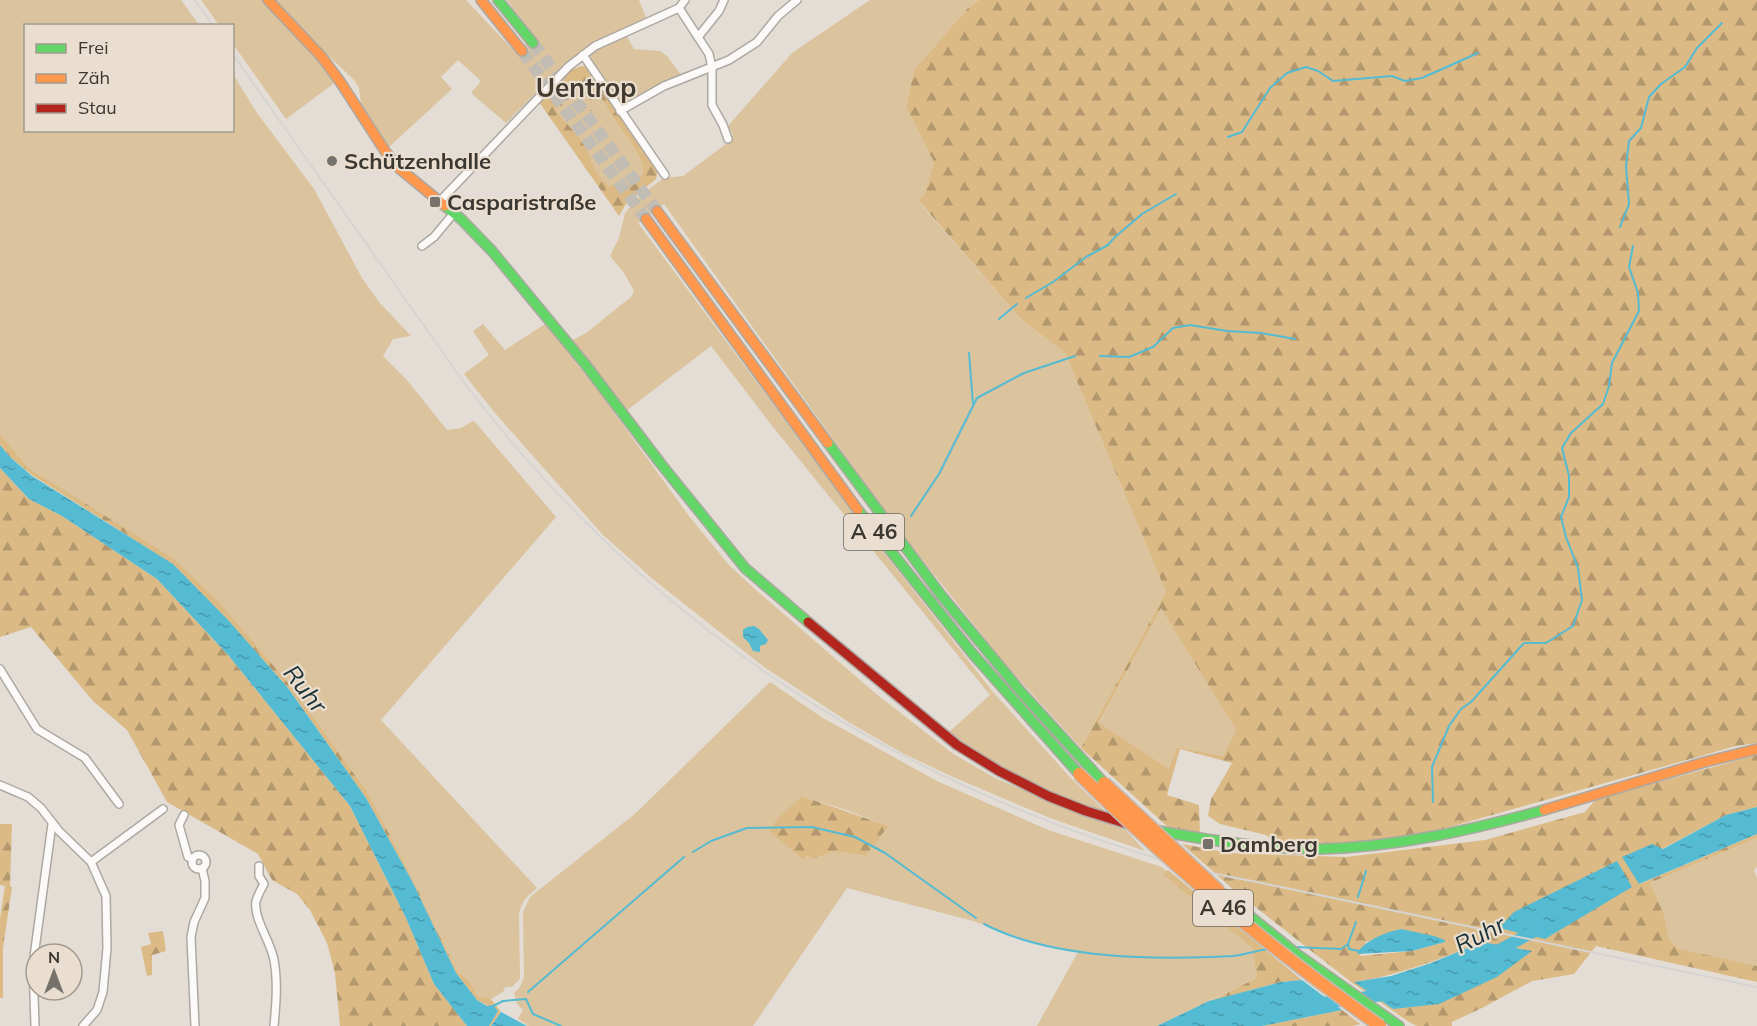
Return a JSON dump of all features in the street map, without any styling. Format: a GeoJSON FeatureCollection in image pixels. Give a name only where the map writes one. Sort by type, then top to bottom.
{"type":"FeatureCollection","features":[{"type":"Feature","properties":{"kind":"main road"},"geometry":{"type":"LineString","coordinates":[[268,0],[321,56],[400,169],[482,239],[745,568],[863,669],[957,745],[999,771],[1048,796],[1086,811],[1144,828],[1203,840],[1252,846],[1342,848],[1421,839],[1479,827],[1757,749]]}},
{"type":"Feature","properties":{"kind":"main road"},"geometry":{"type":"LineString","coordinates":[[479,0],[522,51]]}},
{"type":"Feature","properties":{"kind":"main road"},"geometry":{"type":"LineString","coordinates":[[498,0],[532,43]]}},
{"type":"Feature","properties":{"kind":"main road","name":"A 46"},"geometry":{"type":"LineString","coordinates":[[657,211],[941,595],[1022,693],[1104,783],[1180,856],[1258,923],[1339,985],[1399,1026]]}},
{"type":"Feature","properties":{"kind":"main road","name":"A 46"},"geometry":{"type":"LineString","coordinates":[[646,219],[874,532],[1005,692],[1079,774],[1149,843],[1223,908],[1300,970],[1380,1026]]}},
{"type":"Feature","properties":{"kind":"street"},"geometry":{"type":"LineString","coordinates":[[440,201],[568,66],[595,46],[679,8],[685,0]]}},
{"type":"Feature","properties":{"kind":"street"},"geometry":{"type":"LineString","coordinates":[[698,37],[719,11],[724,0]]}},
{"type":"Feature","properties":{"kind":"street"},"geometry":{"type":"LineString","coordinates":[[620,111],[664,86],[729,60],[757,42],[778,16],[796,0]]}},
{"type":"Feature","properties":{"kind":"street"},"geometry":{"type":"LineString","coordinates":[[679,8],[709,54],[712,68],[712,105],[728,139]]}},
{"type":"Feature","properties":{"kind":"street"},"geometry":{"type":"LineString","coordinates":[[583,56],[665,175]]}},
{"type":"Feature","properties":{"kind":"street"},"geometry":{"type":"LineString","coordinates":[[422,246],[434,237],[454,213]]}},
{"type":"Feature","properties":{"kind":"street"},"geometry":{"type":"LineString","coordinates":[[0,669],[37,729],[85,758],[119,804]]}},
{"type":"Feature","properties":{"kind":"street"},"geometry":{"type":"LineString","coordinates":[[0,785],[34,802],[52,824],[91,862],[106,896],[106,961],[103,992],[93,1017],[83,1026]]}},
{"type":"Feature","properties":{"kind":"street"},"geometry":{"type":"LineString","coordinates":[[91,862],[163,809]]}},
{"type":"Feature","properties":{"kind":"street"},"geometry":{"type":"LineString","coordinates":[[184,815],[179,825],[188,857],[193,859],[199,855],[205,858],[206,864],[202,868],[205,898],[194,922],[191,937],[195,1026]]}},
{"type":"Feature","properties":{"kind":"street"},"geometry":{"type":"LineString","coordinates":[[35,1026],[33,964],[52,824]]}},
{"type":"Feature","properties":{"kind":"street"},"geometry":{"type":"LineString","coordinates":[[259,866],[264,884],[256,900],[257,915],[271,946],[275,962],[274,1026]]}},
{"type":"Feature","properties":{"kind":"shaded area"},"geometry":{"type":"Polygon","coordinates":[[[0,0],[181,0],[198,24],[24,24],[24,132],[234,132],[234,76],[257,113],[314,189],[362,278],[379,302],[411,336],[393,339],[383,356],[407,380],[447,430],[461,428],[475,422],[556,517],[381,720],[537,888],[521,906],[519,915],[520,979],[512,987],[505,987],[503,992],[491,999],[478,996],[470,982],[457,971],[410,874],[366,792],[289,684],[115,523],[29,468],[0,434],[0,0]]]}},
{"type":"Feature","properties":{"kind":"shaded area"},"geometry":{"type":"Polygon","coordinates":[[[201,0],[262,0],[320,59],[337,81],[286,119],[234,45],[234,24],[218,24],[201,0]]]}},
{"type":"Feature","properties":{"kind":"shaded area"},"geometry":{"type":"Polygon","coordinates":[[[273,0],[466,0],[515,52],[534,37],[507,0],[639,0],[646,18],[584,49],[566,63],[506,123],[471,93],[481,81],[458,60],[441,77],[452,89],[389,147],[361,104],[359,88],[354,80],[273,0]]]}},
{"type":"Feature","properties":{"kind":"shaded area"},"geometry":{"type":"Polygon","coordinates":[[[870,0],[979,0],[968,8],[914,70],[906,107],[934,162],[924,196],[918,201],[1020,318],[1065,353],[1166,592],[1081,748],[1006,665],[895,525],[664,204],[638,223],[878,545],[993,692],[1070,777],[1107,813],[1065,798],[1025,778],[949,732],[990,695],[773,427],[711,346],[626,411],[571,341],[586,333],[631,297],[634,291],[624,273],[610,256],[619,238],[625,213],[643,193],[664,178],[683,176],[730,141],[733,134],[728,126],[792,53],[870,0]]]}},
{"type":"Feature","properties":{"kind":"shaded area"},"geometry":{"type":"Polygon","coordinates":[[[626,35],[634,49],[660,51],[667,56],[681,75],[620,104],[591,63],[591,53],[626,35]]]}},
{"type":"Feature","properties":{"kind":"shaded area"},"geometry":{"type":"Polygon","coordinates":[[[567,83],[587,85],[602,99],[639,156],[642,174],[638,181],[627,185],[609,186],[600,176],[580,140],[562,118],[555,105],[553,98],[567,83]]]}},
{"type":"Feature","properties":{"kind":"shaded area"},"geometry":{"type":"Polygon","coordinates":[[[573,87],[587,92],[598,110],[566,120],[560,101],[567,90],[573,87]]]}},
{"type":"Feature","properties":{"kind":"shaded area"},"geometry":{"type":"Polygon","coordinates":[[[483,324],[505,350],[545,324],[599,392],[689,516],[729,565],[875,693],[952,753],[995,778],[1083,816],[1126,830],[1145,851],[1050,818],[904,754],[850,723],[764,667],[654,580],[603,535],[495,413],[464,374],[489,355],[473,331],[483,324]]]}},
{"type":"Feature","properties":{"kind":"shaded area"},"geometry":{"type":"Polygon","coordinates":[[[1161,607],[1236,730],[1223,756],[1177,747],[1170,770],[1099,724],[1161,607]]]}},
{"type":"Feature","properties":{"kind":"shaded area"},"geometry":{"type":"Polygon","coordinates":[[[770,682],[823,718],[937,781],[1048,830],[1162,867],[1166,871],[1165,875],[1252,948],[1257,978],[1157,1026],[1037,1026],[1078,952],[1032,942],[973,921],[847,888],[753,1026],[529,1026],[518,1019],[523,1010],[517,1004],[514,993],[520,987],[524,977],[523,912],[530,897],[636,813],[770,682]],[[802,796],[806,856],[814,859],[833,851],[866,856],[887,826],[802,796]]]}},
{"type":"Feature","properties":{"kind":"shaded area"},"geometry":{"type":"Polygon","coordinates":[[[1757,838],[1757,867],[1754,870],[1757,878],[1757,966],[1680,950],[1669,939],[1650,883],[1757,838]]]}},
{"type":"Feature","properties":{"kind":"green space"},"geometry":{"type":"Polygon","coordinates":[[[979,0],[1757,0],[1757,743],[1736,746],[1439,830],[1348,845],[1274,842],[1266,835],[1220,824],[1208,816],[1211,799],[1232,763],[1180,749],[1167,795],[1199,805],[1200,834],[1169,828],[1081,748],[1166,592],[1065,353],[1020,318],[918,200],[924,196],[934,162],[906,107],[914,70],[968,8],[979,0]],[[1161,608],[1099,723],[1169,769],[1177,747],[1223,756],[1236,730],[1161,608]]]}},
{"type":"Feature","properties":{"kind":"green space"},"geometry":{"type":"Polygon","coordinates":[[[581,66],[587,67],[658,169],[656,179],[626,204],[619,216],[539,102],[570,71],[581,66]],[[567,83],[553,98],[555,105],[562,118],[580,139],[600,176],[609,186],[627,185],[638,181],[642,174],[639,156],[602,99],[587,85],[567,83]]]}},
{"type":"Feature","properties":{"kind":"green space"},"geometry":{"type":"Polygon","coordinates":[[[0,434],[29,468],[174,559],[219,602],[289,684],[367,792],[410,874],[457,971],[470,982],[478,996],[491,999],[501,1012],[491,1026],[489,1026],[498,1011],[477,1000],[456,973],[412,881],[366,798],[288,688],[229,621],[173,564],[32,475],[10,457],[0,445],[0,434]]]}},
{"type":"Feature","properties":{"kind":"green space"},"geometry":{"type":"Polygon","coordinates":[[[0,468],[29,499],[62,516],[157,579],[229,656],[350,806],[406,918],[434,984],[467,1026],[340,1026],[335,973],[327,943],[310,910],[297,894],[272,880],[258,854],[167,802],[127,730],[93,701],[31,627],[0,637],[0,468]]]}},
{"type":"Feature","properties":{"kind":"green space"},"geometry":{"type":"Polygon","coordinates":[[[1757,755],[1757,807],[1726,815],[1662,849],[1640,884],[1757,834],[1757,838],[1650,883],[1663,913],[1669,939],[1679,949],[1757,966],[1757,982],[1596,946],[1574,974],[1532,981],[1452,1022],[1452,1026],[1417,1026],[1351,982],[1235,891],[1182,844],[1230,853],[1346,857],[1485,840],[1585,812],[1596,799],[1757,755]],[[1401,929],[1366,942],[1360,956],[1412,951],[1445,942],[1401,929]],[[1482,942],[1404,971],[1355,982],[1393,1009],[1482,942]]]}},
{"type":"Feature","properties":{"kind":"green space"},"geometry":{"type":"Polygon","coordinates":[[[802,796],[888,826],[866,856],[833,851],[814,859],[807,856],[803,859],[769,831],[777,819],[802,796]]]}},
{"type":"Feature","properties":{"kind":"green space"},"geometry":{"type":"Polygon","coordinates":[[[0,824],[12,824],[10,886],[12,887],[3,948],[3,998],[0,998],[0,919],[5,886],[0,885],[0,824]]]}},
{"type":"Feature","properties":{"kind":"green space"},"geometry":{"type":"Polygon","coordinates":[[[1168,870],[1302,980],[1281,982],[1210,1001],[1257,978],[1252,948],[1164,875],[1168,870]]]}},
{"type":"Feature","properties":{"kind":"green space"},"geometry":{"type":"Polygon","coordinates":[[[163,931],[166,951],[152,955],[152,975],[147,976],[141,947],[151,944],[148,933],[163,931]]]}},
{"type":"Feature","properties":{"kind":"green space"},"geometry":{"type":"Polygon","coordinates":[[[1342,1010],[1360,1024],[1353,1026],[1262,1026],[1342,1010]]]}},
{"type":"Feature","properties":{"kind":"water"},"geometry":{"type":"Polygon","coordinates":[[[0,445],[32,476],[173,564],[229,621],[288,688],[366,798],[412,881],[456,973],[477,1000],[487,1006],[493,1005],[498,1011],[489,1026],[467,1026],[434,984],[406,918],[350,806],[229,656],[157,579],[62,516],[29,499],[0,468],[0,445]]]}},
{"type":"Feature","properties":{"kind":"water"},"geometry":{"type":"Polygon","coordinates":[[[754,626],[768,640],[766,644],[760,646],[760,652],[753,651],[743,637],[743,630],[754,626]]]}},
{"type":"Feature","properties":{"kind":"water"},"geometry":{"type":"Polygon","coordinates":[[[1757,807],[1757,834],[1639,884],[1622,857],[1652,844],[1663,849],[1726,815],[1757,807]]]}},
{"type":"Feature","properties":{"kind":"water"},"geometry":{"type":"Polygon","coordinates":[[[1617,861],[1632,887],[1545,939],[1499,928],[1514,912],[1617,861]]]}},
{"type":"Feature","properties":{"kind":"water"},"geometry":{"type":"Polygon","coordinates":[[[1401,929],[1434,936],[1445,942],[1412,951],[1357,954],[1370,941],[1401,929]]]}},
{"type":"Feature","properties":{"kind":"water"},"geometry":{"type":"Polygon","coordinates":[[[1482,942],[1532,951],[1497,977],[1439,1004],[1393,1009],[1354,982],[1391,976],[1431,963],[1482,942]]]}},
{"type":"Feature","properties":{"kind":"water"},"geometry":{"type":"Polygon","coordinates":[[[1302,980],[1342,1010],[1262,1026],[1157,1026],[1209,1001],[1281,982],[1302,980]]]}},
{"type":"Feature","properties":{"kind":"water"},"geometry":{"type":"Polygon","coordinates":[[[501,1012],[527,1026],[491,1026],[501,1012]]]}},
{"type":"Feature","properties":{"kind":"waterway"},"geometry":{"type":"LineString","coordinates":[[1620,227],[1629,204],[1626,166],[1629,141],[1641,128],[1649,97],[1661,84],[1685,67],[1697,48],[1722,23]]}},
{"type":"Feature","properties":{"kind":"waterway"},"geometry":{"type":"LineString","coordinates":[[1228,137],[1242,132],[1270,88],[1287,73],[1306,67],[1318,71],[1333,81],[1392,76],[1405,81],[1422,78],[1478,53]]}},
{"type":"Feature","properties":{"kind":"waterway"},"geometry":{"type":"LineString","coordinates":[[1026,298],[1053,282],[1086,257],[1108,245],[1142,214],[1176,194]]}},
{"type":"Feature","properties":{"kind":"waterway"},"geometry":{"type":"LineString","coordinates":[[1433,802],[1432,767],[1449,726],[1461,709],[1471,702],[1524,643],[1546,643],[1573,626],[1582,600],[1578,568],[1561,517],[1569,497],[1569,476],[1562,448],[1571,433],[1603,404],[1609,386],[1612,363],[1639,311],[1638,293],[1629,267],[1633,246]]}},
{"type":"Feature","properties":{"kind":"waterway"},"geometry":{"type":"LineString","coordinates":[[999,319],[1017,304]]}},
{"type":"Feature","properties":{"kind":"waterway"},"geometry":{"type":"LineString","coordinates":[[1100,356],[1129,357],[1153,347],[1173,328],[1190,325],[1295,339]]}},
{"type":"Feature","properties":{"kind":"waterway"},"geometry":{"type":"LineString","coordinates":[[969,353],[973,404]]}},
{"type":"Feature","properties":{"kind":"waterway"},"geometry":{"type":"LineString","coordinates":[[911,516],[939,474],[977,398],[1024,373],[1075,356]]}},
{"type":"Feature","properties":{"kind":"waterway"},"geometry":{"type":"LineString","coordinates":[[693,852],[711,841],[747,828],[812,827],[855,837],[885,853],[976,918]]}},
{"type":"Feature","properties":{"kind":"waterway"},"geometry":{"type":"LineString","coordinates":[[528,992],[684,857]]}},
{"type":"Feature","properties":{"kind":"waterway"},"geometry":{"type":"LineString","coordinates":[[1358,897],[1366,871]]}},
{"type":"Feature","properties":{"kind":"waterway"},"geometry":{"type":"LineString","coordinates":[[1356,922],[1348,944],[1349,949],[1359,951]]}},
{"type":"Feature","properties":{"kind":"waterway"},"geometry":{"type":"LineString","coordinates":[[984,924],[1042,945],[1106,955],[1203,957],[1238,955],[1269,949]]}},
{"type":"Feature","properties":{"kind":"waterway","name":"Ruhr"},"geometry":{"type":"LineString","coordinates":[[1492,954],[1540,928]]}},
{"type":"Feature","properties":{"kind":"waterway"},"geometry":{"type":"LineString","coordinates":[[1295,947],[1341,949],[1348,944]]}},
{"type":"Feature","properties":{"kind":"waterway","name":"Ruhr"},"geometry":{"type":"LineString","coordinates":[[1315,1004],[1390,994]]}},
{"type":"Feature","properties":{"kind":"waterway"},"geometry":{"type":"LineString","coordinates":[[491,1007],[503,1001],[526,999],[533,1014],[561,1026]]}},
{"type":"Feature","properties":{"kind":"tunnel"},"geometry":{"type":"LineString","coordinates":[[533,43],[657,211]]}},
{"type":"Feature","properties":{"kind":"tunnel"},"geometry":{"type":"LineString","coordinates":[[522,51],[646,219]]}},
{"type":"Feature","properties":{"kind":"railway"},"geometry":{"type":"LineString","coordinates":[[195,0],[212,24]]}},
{"type":"Feature","properties":{"kind":"railway"},"geometry":{"type":"LineString","coordinates":[[234,56],[465,384],[537,471],[614,550],[697,622],[786,686],[879,742],[977,791],[1080,833],[1187,867],[1757,987]]}},
{"type":"Feature","properties":{"kind":"traffic: fast"},"geometry":{"type":"LineString","coordinates":[[498,0],[533,43]]}},
{"type":"Feature","properties":{"kind":"traffic: fast"},"geometry":{"type":"LineString","coordinates":[[445,206],[492,251],[585,364],[661,464],[745,568],[808,622]]}},
{"type":"Feature","properties":{"kind":"traffic: fast"},"geometry":{"type":"LineString","coordinates":[[828,443],[941,595],[1022,693],[1104,783]]}},
{"type":"Feature","properties":{"kind":"traffic: fast"},"geometry":{"type":"LineString","coordinates":[[858,510],[972,653],[1079,774]]}},
{"type":"Feature","properties":{"kind":"traffic: fast"},"geometry":{"type":"LineString","coordinates":[[1153,830],[1257,846],[1299,849],[1349,848],[1434,836],[1544,810]]}},
{"type":"Feature","properties":{"kind":"traffic: fast"},"geometry":{"type":"LineString","coordinates":[[1219,891],[1298,955],[1399,1026]]}},
{"type":"Feature","properties":{"kind":"traffic: slow"},"geometry":{"type":"LineString","coordinates":[[268,0],[321,56],[385,151],[400,169],[445,206]]}},
{"type":"Feature","properties":{"kind":"traffic: slow"},"geometry":{"type":"LineString","coordinates":[[481,0],[522,51]]}},
{"type":"Feature","properties":{"kind":"traffic: slow"},"geometry":{"type":"LineString","coordinates":[[657,211],[828,443]]}},
{"type":"Feature","properties":{"kind":"traffic: slow"},"geometry":{"type":"LineString","coordinates":[[646,219],[858,510]]}},
{"type":"Feature","properties":{"kind":"traffic: slow"},"geometry":{"type":"LineString","coordinates":[[1544,810],[1705,762],[1757,749]]}},
{"type":"Feature","properties":{"kind":"traffic: slow"},"geometry":{"type":"LineString","coordinates":[[1079,774],[1150,842],[1224,906],[1301,968],[1380,1026]]}},
{"type":"Feature","properties":{"kind":"traffic: slow"},"geometry":{"type":"LineString","coordinates":[[1104,783],[1219,891]]}},
{"type":"Feature","properties":{"kind":"traffic: jam"},"geometry":{"type":"LineString","coordinates":[[808,622],[957,745],[999,771],[1048,796],[1128,824]]}},
{"type":"Feature","properties":{"kind":"place","name":"Schützenhalle"},"geometry":{"type":"Point","coordinates":[332,161]}},
{"type":"Feature","properties":{"kind":"place","name":"Casparistraße"},"geometry":{"type":"Point","coordinates":[435,202]}},
{"type":"Feature","properties":{"kind":"place","name":"Damberg"},"geometry":{"type":"Point","coordinates":[1208,844]}},
{"type":"Feature","properties":{"kind":"district","name":"Uentrop"},"geometry":{"type":"Point","coordinates":[586,88]}}]}
